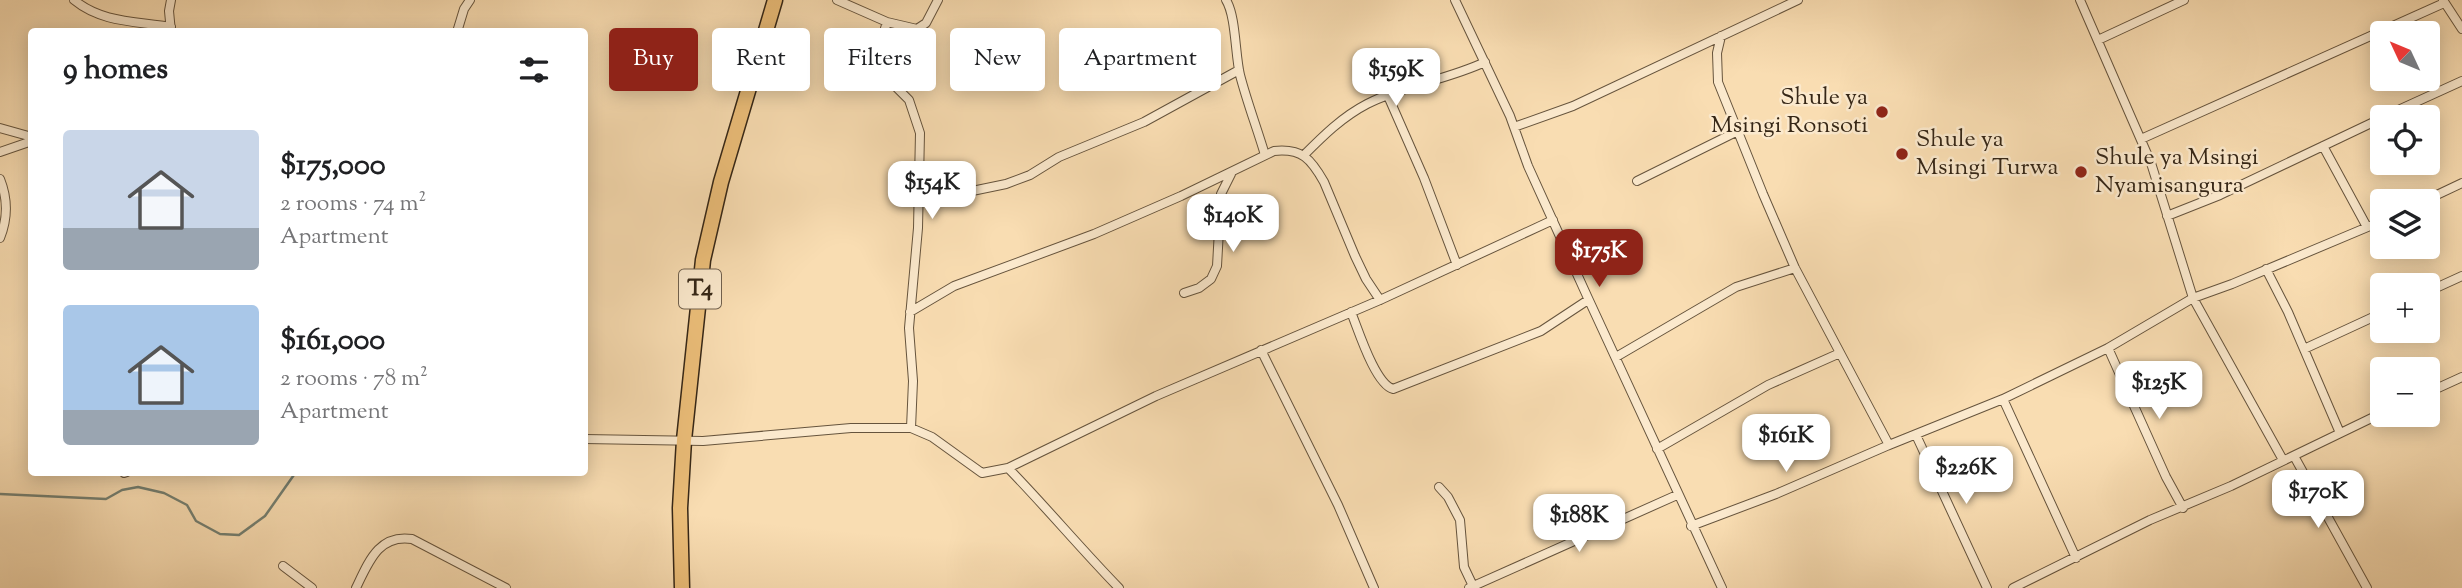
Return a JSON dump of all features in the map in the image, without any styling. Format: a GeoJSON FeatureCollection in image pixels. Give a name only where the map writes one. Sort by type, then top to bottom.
{"type":"FeatureCollection","features":[{"type":"Feature","properties":{"kind":"highway","name":"T4"},"geometry":{"type":"LineString","coordinates":[[682,588],[680,508],[684,440],[704,260],[721,182],[775,0]]}},
{"type":"Feature","properties":{"kind":"street"},"geometry":{"type":"LineString","coordinates":[[74,0],[101,17],[165,28]]}},
{"type":"Feature","properties":{"kind":"street"},"geometry":{"type":"LineString","coordinates":[[171,0],[171,28]]}},
{"type":"Feature","properties":{"kind":"street"},"geometry":{"type":"LineString","coordinates":[[458,0],[468,2],[458,28]]}},
{"type":"Feature","properties":{"kind":"street"},"geometry":{"type":"LineString","coordinates":[[837,0],[887,22],[917,29],[926,23],[939,0]]}},
{"type":"Feature","properties":{"kind":"street"},"geometry":{"type":"LineString","coordinates":[[1226,0],[1232,14],[1239,70],[1265,155]]}},
{"type":"Feature","properties":{"kind":"street"},"geometry":{"type":"LineString","coordinates":[[1455,0],[1514,127],[1528,166],[1588,300],[1722,588]]}},
{"type":"Feature","properties":{"kind":"street"},"geometry":{"type":"LineString","coordinates":[[1514,127],[1584,101],[1798,0]]}},
{"type":"Feature","properties":{"kind":"street"},"geometry":{"type":"LineString","coordinates":[[2080,0],[2151,163],[2193,298],[2283,460]]}},
{"type":"Feature","properties":{"kind":"street"},"geometry":{"type":"LineString","coordinates":[[2098,40],[2184,0]]}},
{"type":"Feature","properties":{"kind":"street"},"geometry":{"type":"LineString","coordinates":[[2141,139],[2375,36],[2444,1],[2462,29]]}},
{"type":"Feature","properties":{"kind":"street"},"geometry":{"type":"LineString","coordinates":[[887,22],[882,38],[881,64],[885,76],[909,100],[920,133],[919,202],[910,312],[913,381],[911,428]]}},
{"type":"Feature","properties":{"kind":"street"},"geometry":{"type":"LineString","coordinates":[[1721,36],[1717,54],[1718,82],[1738,131],[1795,268],[1889,445]]}},
{"type":"Feature","properties":{"kind":"street"},"geometry":{"type":"LineString","coordinates":[[1304,155],[1336,124],[1367,104],[1485,62]]}},
{"type":"Feature","properties":{"kind":"street"},"geometry":{"type":"LineString","coordinates":[[919,202],[1006,184],[1030,175],[1059,157],[1144,122],[1239,70]]}},
{"type":"Feature","properties":{"kind":"street"},"geometry":{"type":"LineString","coordinates":[[2410,105],[2462,81]]}},
{"type":"Feature","properties":{"kind":"street"},"geometry":{"type":"LineString","coordinates":[[1388,96],[1424,178],[1457,265]]}},
{"type":"Feature","properties":{"kind":"street"},"geometry":{"type":"LineString","coordinates":[[2167,216],[2220,195],[2370,124]]}},
{"type":"Feature","properties":{"kind":"street"},"geometry":{"type":"LineString","coordinates":[[0,128],[28,138]]}},
{"type":"Feature","properties":{"kind":"street"},"geometry":{"type":"LineString","coordinates":[[1637,181],[1738,131]]}},
{"type":"Feature","properties":{"kind":"street"},"geometry":{"type":"LineString","coordinates":[[0,152],[28,141]]}},
{"type":"Feature","properties":{"kind":"street"},"geometry":{"type":"LineString","coordinates":[[2323,146],[2367,228]]}},
{"type":"Feature","properties":{"kind":"street"},"geometry":{"type":"LineString","coordinates":[[910,312],[954,286],[1094,234],[1232,173],[1274,150],[1290,149],[1304,155],[1324,182],[1355,256],[1380,300]]}},
{"type":"Feature","properties":{"kind":"street"},"geometry":{"type":"LineString","coordinates":[[1184,293],[1199,288],[1211,279],[1217,266],[1221,194],[1232,173]]}},
{"type":"Feature","properties":{"kind":"street"},"geometry":{"type":"LineString","coordinates":[[0,179],[5,196],[6,222],[0,237]]}},
{"type":"Feature","properties":{"kind":"street"},"geometry":{"type":"LineString","coordinates":[[2440,193],[2462,183]]}},
{"type":"Feature","properties":{"kind":"street"},"geometry":{"type":"LineString","coordinates":[[588,439],[724,440],[851,428],[911,428],[932,437],[982,473],[1007,468],[1156,396],[1380,300],[1553,220]]}},
{"type":"Feature","properties":{"kind":"street"},"geometry":{"type":"LineString","coordinates":[[1691,526],[1776,494],[2003,399],[2108,348],[2193,298],[2370,227]]}},
{"type":"Feature","properties":{"kind":"street"},"geometry":{"type":"LineString","coordinates":[[1616,357],[1736,287],[1795,268]]}},
{"type":"Feature","properties":{"kind":"street"},"geometry":{"type":"LineString","coordinates":[[2266,269],[2340,433]]}},
{"type":"Feature","properties":{"kind":"street"},"geometry":{"type":"LineString","coordinates":[[2440,286],[2462,275]]}},
{"type":"Feature","properties":{"kind":"street"},"geometry":{"type":"LineString","coordinates":[[1351,312],[1379,377],[1386,387],[1393,389],[1541,331],[1588,300]]}},
{"type":"Feature","properties":{"kind":"street"},"geometry":{"type":"LineString","coordinates":[[2304,349],[2370,319]]}},
{"type":"Feature","properties":{"kind":"street"},"geometry":{"type":"LineString","coordinates":[[2108,348],[2166,477],[2183,508]]}},
{"type":"Feature","properties":{"kind":"street"},"geometry":{"type":"LineString","coordinates":[[1261,350],[1338,505],[1374,588]]}},
{"type":"Feature","properties":{"kind":"street"},"geometry":{"type":"LineString","coordinates":[[1657,449],[1768,385],[1840,353]]}},
{"type":"Feature","properties":{"kind":"street"},"geometry":{"type":"LineString","coordinates":[[2440,387],[2462,377]]}},
{"type":"Feature","properties":{"kind":"street"},"geometry":{"type":"LineString","coordinates":[[2003,399],[2076,558]]}},
{"type":"Feature","properties":{"kind":"street"},"geometry":{"type":"LineString","coordinates":[[2013,588],[2150,520],[2183,508],[2370,419]]}},
{"type":"Feature","properties":{"kind":"street"},"geometry":{"type":"LineString","coordinates":[[1916,435],[1987,588]]}},
{"type":"Feature","properties":{"kind":"street"},"geometry":{"type":"LineString","coordinates":[[2294,456],[2368,588]]}},
{"type":"Feature","properties":{"kind":"street"},"geometry":{"type":"LineString","coordinates":[[1007,468],[1119,588]]}},
{"type":"Feature","properties":{"kind":"street"},"geometry":{"type":"LineString","coordinates":[[1439,487],[1448,497],[1460,520],[1464,568],[1471,587],[1678,495]]}},
{"type":"Feature","properties":{"kind":"street"},"geometry":{"type":"LineString","coordinates":[[356,588],[382,544],[399,537],[412,539],[506,588]]}},
{"type":"Feature","properties":{"kind":"street"},"geometry":{"type":"LineString","coordinates":[[283,566],[312,588]]}},
{"type":"Feature","properties":{"kind":"street"},"geometry":{"type":"LineString","coordinates":[[484,588],[489,579]]}},
{"type":"Feature","properties":{"kind":"waterway"},"geometry":{"type":"LineString","coordinates":[[0,494],[106,499],[122,490],[138,487],[164,493],[187,505],[196,521],[220,534],[239,535],[265,516],[293,476]]}},
{"type":"Feature","properties":{"kind":"place","name":"Shule ya Msingi Ronsoti"},"geometry":{"type":"Point","coordinates":[1882,112]}},
{"type":"Feature","properties":{"kind":"place","name":"Shule ya Msingi Turwa"},"geometry":{"type":"Point","coordinates":[1902,154]}},
{"type":"Feature","properties":{"kind":"place","name":"Shule ya Msingi Nyamisangura"},"geometry":{"type":"Point","coordinates":[2081,172]}}]}
